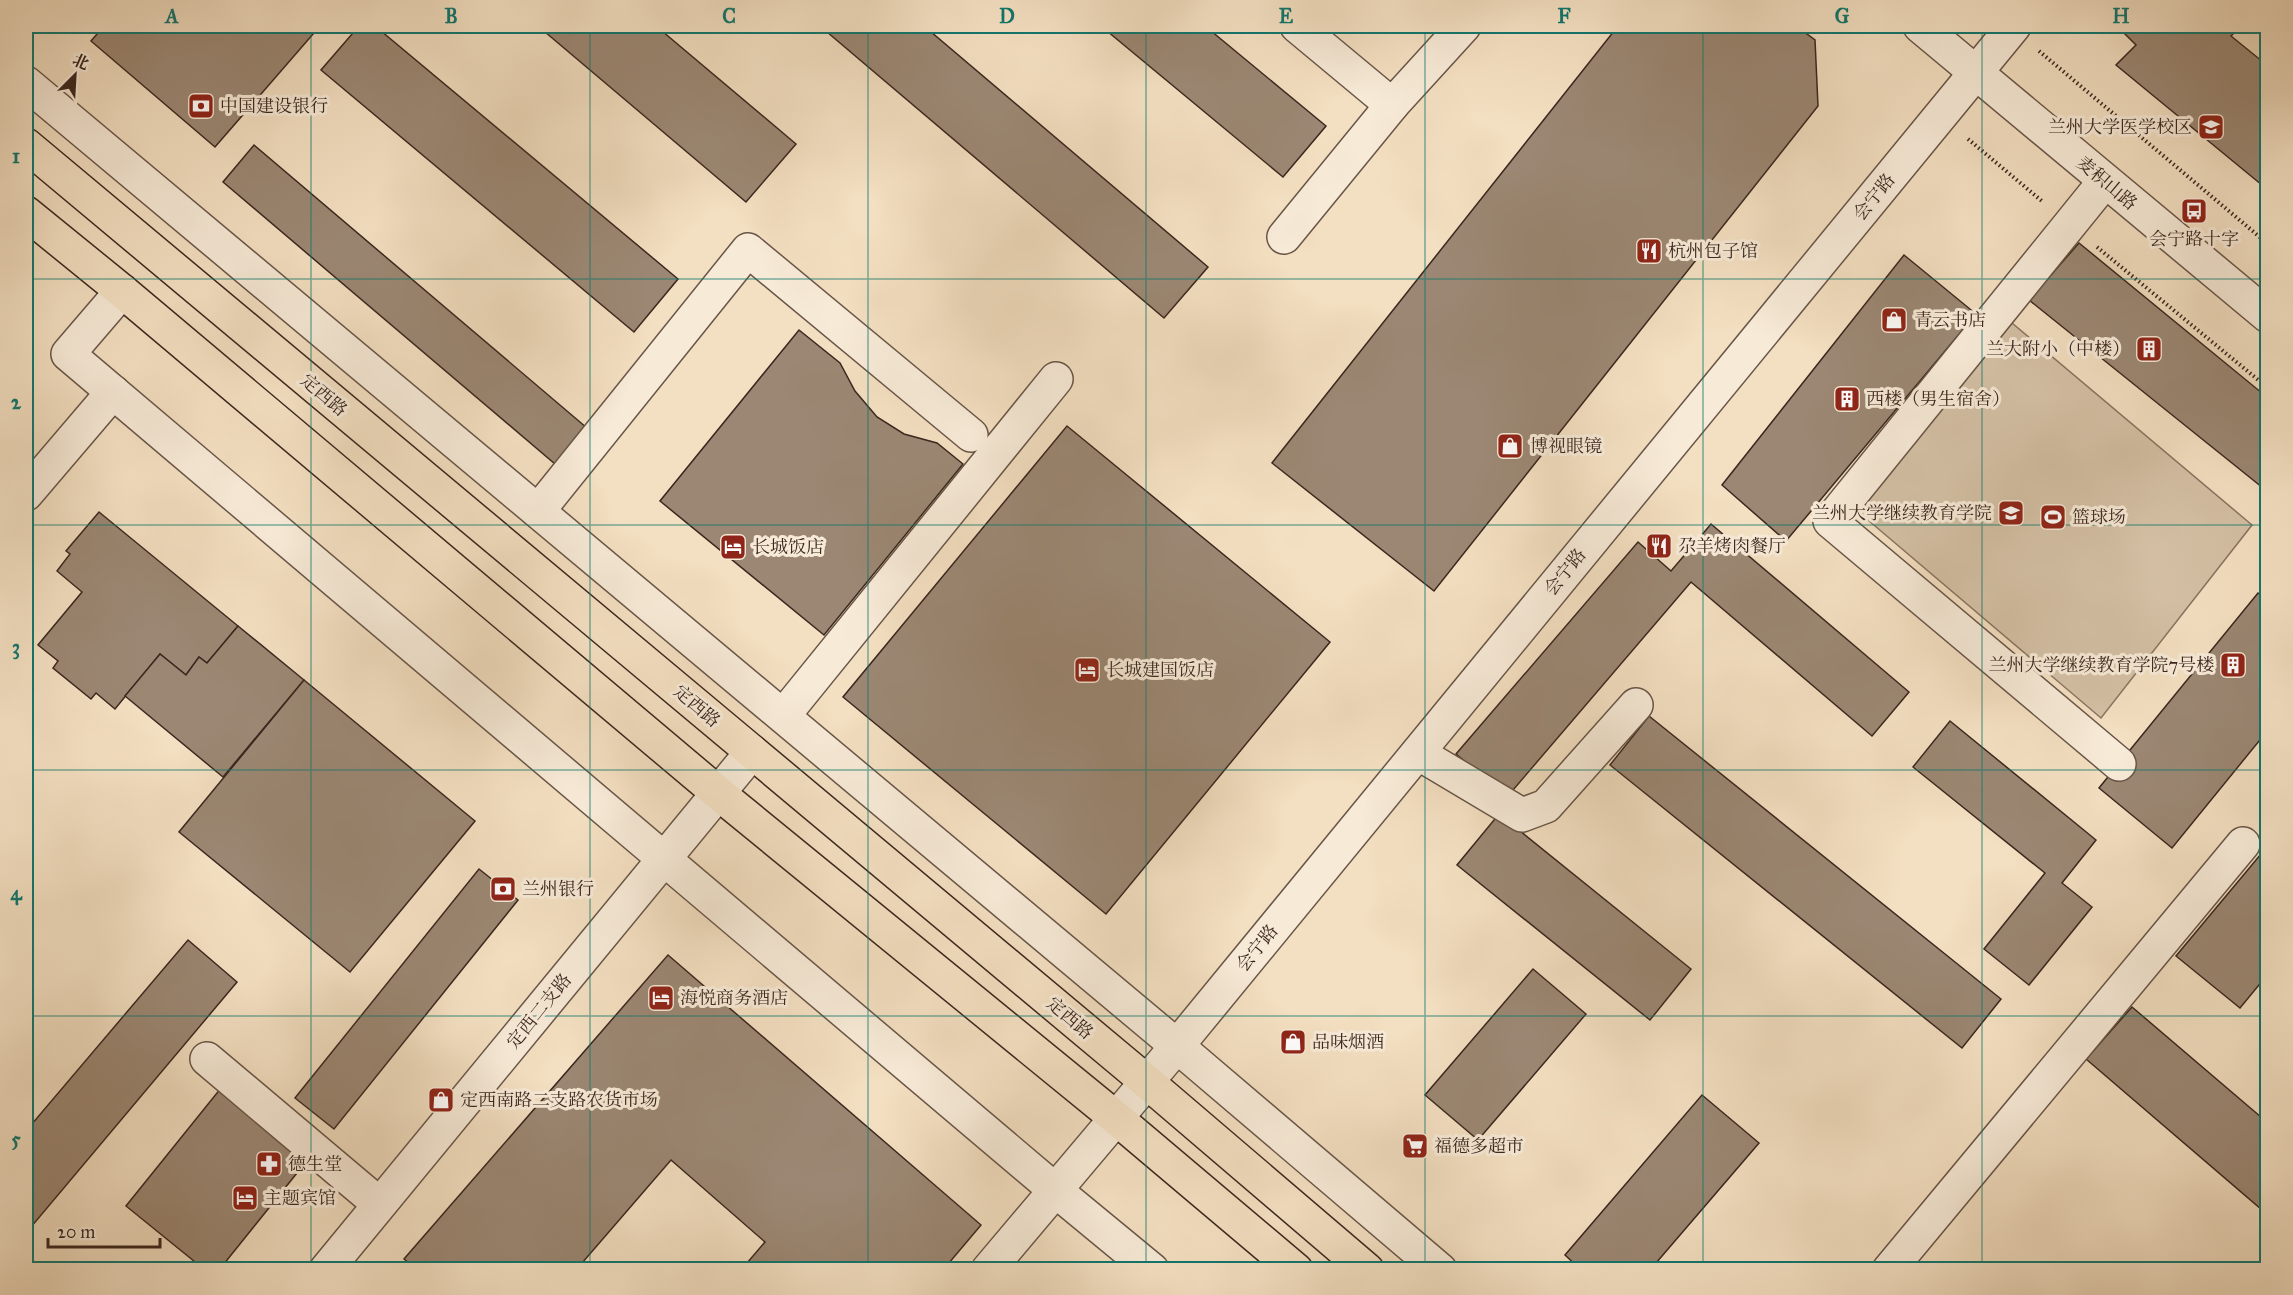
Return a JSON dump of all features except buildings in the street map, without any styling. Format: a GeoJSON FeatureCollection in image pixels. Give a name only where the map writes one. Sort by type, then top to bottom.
{"type":"FeatureCollection","features":[{"type":"Feature","properties":{"kind":"main road","name":"定西路"},"geometry":{"type":"LineString","coordinates":[[26,145],[1147,1082],[1366,1269]]}},
{"type":"Feature","properties":{"kind":"main road"},"geometry":{"type":"LineString","coordinates":[[26,213],[122,291],[718,793],[1116,1118],[1296,1269]]}},
{"type":"Feature","properties":{"kind":"street"},"geometry":{"type":"LineString","coordinates":[[1297,26],[1392,105]]}},
{"type":"Feature","properties":{"kind":"street"},"geometry":{"type":"LineString","coordinates":[[1284,237],[1392,105],[1464,26]]}},
{"type":"Feature","properties":{"kind":"street","name":"麦积山路"},"geometry":{"type":"LineString","coordinates":[[1920,26],[2268,316]]}},
{"type":"Feature","properties":{"kind":"street","name":"会宁路"},"geometry":{"type":"LineString","coordinates":[[988,1269],[1178,1046],[2013,27]]}},
{"type":"Feature","properties":{"kind":"street"},"geometry":{"type":"LineString","coordinates":[[26,83],[1178,1046],[1440,1269]]}},
{"type":"Feature","properties":{"kind":"street"},"geometry":{"type":"LineString","coordinates":[[2105,181],[1830,521],[2119,764]]}},
{"type":"Feature","properties":{"kind":"street"},"geometry":{"type":"LineString","coordinates":[[538,511],[748,250],[971,435]]}},
{"type":"Feature","properties":{"kind":"street"},"geometry":{"type":"LineString","coordinates":[[122,291],[68,354],[1055,1190],[1152,1269]]}},
{"type":"Feature","properties":{"kind":"street"},"geometry":{"type":"LineString","coordinates":[[783,716],[1056,379]]}},
{"type":"Feature","properties":{"kind":"street"},"geometry":{"type":"LineString","coordinates":[[26,494],[113,392]]}},
{"type":"Feature","properties":{"kind":"street"},"geometry":{"type":"LineString","coordinates":[[1418,753],[1522,814],[1546,806],[1636,705]]}},
{"type":"Feature","properties":{"kind":"street","name":"定西二支路"},"geometry":{"type":"LineString","coordinates":[[326,1269],[752,752]]}},
{"type":"Feature","properties":{"kind":"street"},"geometry":{"type":"LineString","coordinates":[[1889,1269],[2243,844]]}},
{"type":"Feature","properties":{"kind":"street"},"geometry":{"type":"LineString","coordinates":[[207,1059],[379,1204]]}},
{"type":"Feature","properties":{"kind":"path"},"geometry":{"type":"LineString","coordinates":[[2013,27],[2268,244]]}},
{"type":"Feature","properties":{"kind":"path"},"geometry":{"type":"LineString","coordinates":[[1940,116],[2268,388]]}},
{"type":"Feature","properties":{"kind":"shaded area","name":"篮球场"},"geometry":{"type":"Polygon","coordinates":[[[2012,323],[2252,525],[2101,718],[1855,509],[2012,323]]]}},
{"type":"Feature","properties":{"kind":"place","name":"中国建设银行"},"geometry":{"type":"Point","coordinates":[201,106]}},
{"type":"Feature","properties":{"kind":"place","name":"兰州大学医学校区"},"geometry":{"type":"Point","coordinates":[2211,127]}},
{"type":"Feature","properties":{"kind":"place","name":"会宁路十字"},"geometry":{"type":"Point","coordinates":[2194,211]}},
{"type":"Feature","properties":{"kind":"place","name":"杭州包子馆"},"geometry":{"type":"Point","coordinates":[1649,251]}},
{"type":"Feature","properties":{"kind":"place","name":"青云书店"},"geometry":{"type":"Point","coordinates":[1894,320]}},
{"type":"Feature","properties":{"kind":"place","name":"兰大附小（中楼）"},"geometry":{"type":"Point","coordinates":[2149,349]}},
{"type":"Feature","properties":{"kind":"place","name":"西楼（男生宿舍）"},"geometry":{"type":"Point","coordinates":[1847,399]}},
{"type":"Feature","properties":{"kind":"place","name":"博视眼镜"},"geometry":{"type":"Point","coordinates":[1510,446]}},
{"type":"Feature","properties":{"kind":"place","name":"兰州大学继续教育学院"},"geometry":{"type":"Point","coordinates":[2011,513]}},
{"type":"Feature","properties":{"kind":"place","name":"篮球场"},"geometry":{"type":"Point","coordinates":[2053,517]}},
{"type":"Feature","properties":{"kind":"place","name":"尕羊烤肉餐厅"},"geometry":{"type":"Point","coordinates":[1659,546]}},
{"type":"Feature","properties":{"kind":"place","name":"长城饭店"},"geometry":{"type":"Point","coordinates":[733,547]}},
{"type":"Feature","properties":{"kind":"place","name":"兰州大学继续教育学院7号楼"},"geometry":{"type":"Point","coordinates":[2233,665]}},
{"type":"Feature","properties":{"kind":"place","name":"长城建国饭店"},"geometry":{"type":"Point","coordinates":[1087,670]}},
{"type":"Feature","properties":{"kind":"place","name":"兰州银行"},"geometry":{"type":"Point","coordinates":[503,889]}},
{"type":"Feature","properties":{"kind":"place","name":"海悦商务酒店"},"geometry":{"type":"Point","coordinates":[661,998]}},
{"type":"Feature","properties":{"kind":"place","name":"品味烟酒"},"geometry":{"type":"Point","coordinates":[1293,1042]}},
{"type":"Feature","properties":{"kind":"place","name":"定西南路二支路农货市场"},"geometry":{"type":"Point","coordinates":[441,1100]}},
{"type":"Feature","properties":{"kind":"place","name":"福德多超市"},"geometry":{"type":"Point","coordinates":[1415,1146]}},
{"type":"Feature","properties":{"kind":"place","name":"德生堂"},"geometry":{"type":"Point","coordinates":[269,1164]}},
{"type":"Feature","properties":{"kind":"place","name":"主题宾馆"},"geometry":{"type":"Point","coordinates":[245,1198]}}]}
